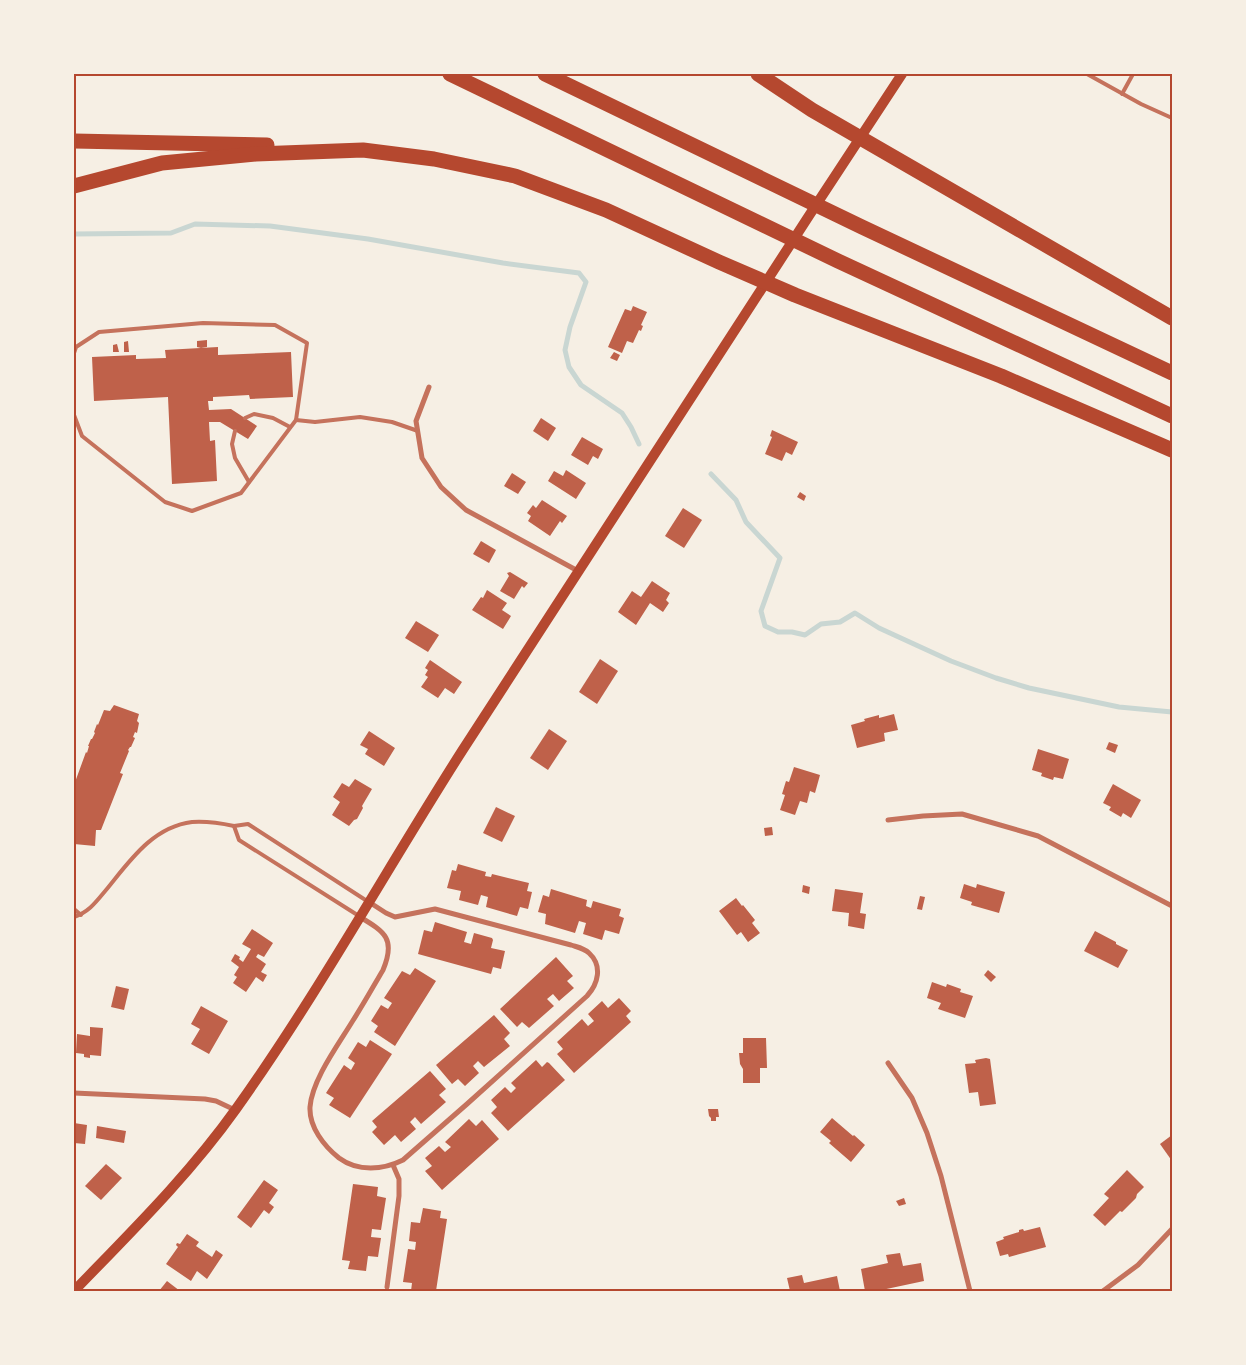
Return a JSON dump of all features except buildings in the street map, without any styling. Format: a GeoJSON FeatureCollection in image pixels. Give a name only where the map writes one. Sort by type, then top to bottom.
{"type":"FeatureCollection","features":[{"type":"Feature","properties":{"kind":"highway"},"geometry":{"type":"LineString","coordinates":[[450,74],[751,220],[1172,416]]}},
{"type":"Feature","properties":{"kind":"highway"},"geometry":{"type":"LineString","coordinates":[[545,74],[1172,374]]}},
{"type":"Feature","properties":{"kind":"highway"},"geometry":{"type":"LineString","coordinates":[[758,74],[812,110],[1172,318]]}},
{"type":"Feature","properties":{"kind":"highway"},"geometry":{"type":"LineString","coordinates":[[74,142],[246,144],[363,150],[434,159],[515,176],[606,210],[794,295],[1001,376],[1172,450]]}},
{"type":"Feature","properties":{"kind":"highway"},"geometry":{"type":"LineString","coordinates":[[74,186],[162,163],[256,154],[363,150]]}},
{"type":"Feature","properties":{"kind":"main road"},"geometry":{"type":"LineString","coordinates":[[74,1291],[169,1191],[201,1155],[235,1110],[301,1011],[440,785],[755,296],[902,74]]}},
{"type":"Feature","properties":{"kind":"street"},"geometry":{"type":"LineString","coordinates":[[429,387],[416,421],[422,458],[441,488],[466,510],[578,571]]}},
{"type":"Feature","properties":{"kind":"street"},"geometry":{"type":"LineString","coordinates":[[888,820],[962,814],[1038,836],[1172,906]]}},
{"type":"Feature","properties":{"kind":"street"},"geometry":{"type":"LineString","coordinates":[[360,917],[384,934],[389,945],[387,960],[384,970],[320,1075],[311,1099],[310,1115],[323,1142],[343,1161],[358,1167],[377,1168],[393,1165],[404,1160],[587,996],[596,985],[598,972],[589,953],[571,945],[435,909],[395,917],[369,902]]}},
{"type":"Feature","properties":{"kind":"street"},"geometry":{"type":"LineString","coordinates":[[888,1063],[912,1098],[927,1133],[941,1176],[970,1291]]}},
{"type":"Feature","properties":{"kind":"street"},"geometry":{"type":"LineString","coordinates":[[74,1093],[205,1100],[216,1102],[235,1110]]}},
{"type":"Feature","properties":{"kind":"street"},"geometry":{"type":"LineString","coordinates":[[388,1288],[400,1196],[399,1179],[393,1165]]}},
{"type":"Feature","properties":{"kind":"street"},"geometry":{"type":"LineString","coordinates":[[1103,1291],[1138,1265],[1172,1229]]}},
{"type":"Feature","properties":{"kind":"lane"},"geometry":{"type":"LineString","coordinates":[[1087,74],[1122,94],[1172,118]]}},
{"type":"Feature","properties":{"kind":"lane"},"geometry":{"type":"LineString","coordinates":[[1122,94],[1133,74]]}},
{"type":"Feature","properties":{"kind":"lane"},"geometry":{"type":"LineString","coordinates":[[74,353],[76,347],[99,332],[203,324],[275,325],[307,343],[296,420],[241,492],[192,511],[165,502],[89,442],[82,436],[74,415]]}},
{"type":"Feature","properties":{"kind":"lane"},"geometry":{"type":"LineString","coordinates":[[245,418],[254,414],[273,418],[290,427]]}},
{"type":"Feature","properties":{"kind":"lane"},"geometry":{"type":"LineString","coordinates":[[296,420],[315,422],[360,417],[392,422],[418,431]]}},
{"type":"Feature","properties":{"kind":"lane"},"geometry":{"type":"LineString","coordinates":[[235,431],[232,444],[235,458],[249,482]]}},
{"type":"Feature","properties":{"kind":"lane"},"geometry":{"type":"LineString","coordinates":[[74,917],[81,915],[93,906],[138,851],[154,837],[174,826],[191,822],[210,822],[234,826],[248,824],[369,902]]}},
{"type":"Feature","properties":{"kind":"lane"},"geometry":{"type":"LineString","coordinates":[[234,826],[239,840],[360,917]]}},
{"type":"Feature","properties":{"kind":"lane"},"geometry":{"type":"LineString","coordinates":[[74,909],[81,915]]}},
{"type":"Feature","properties":{"kind":"waterway"},"geometry":{"type":"LineString","coordinates":[[74,234],[171,233],[195,224],[270,226],[368,239],[503,263],[579,273],[586,282],[570,327],[565,350],[569,367],[581,385],[622,413],[639,444]]}},
{"type":"Feature","properties":{"kind":"waterway"},"geometry":{"type":"LineString","coordinates":[[711,474],[736,500],[746,522],[780,558],[761,611],[765,626],[778,632],[792,632],[805,635],[821,624],[840,622],[855,613],[879,628],[951,661],[996,678],[1029,688],[1119,707],[1172,712]]}}]}
